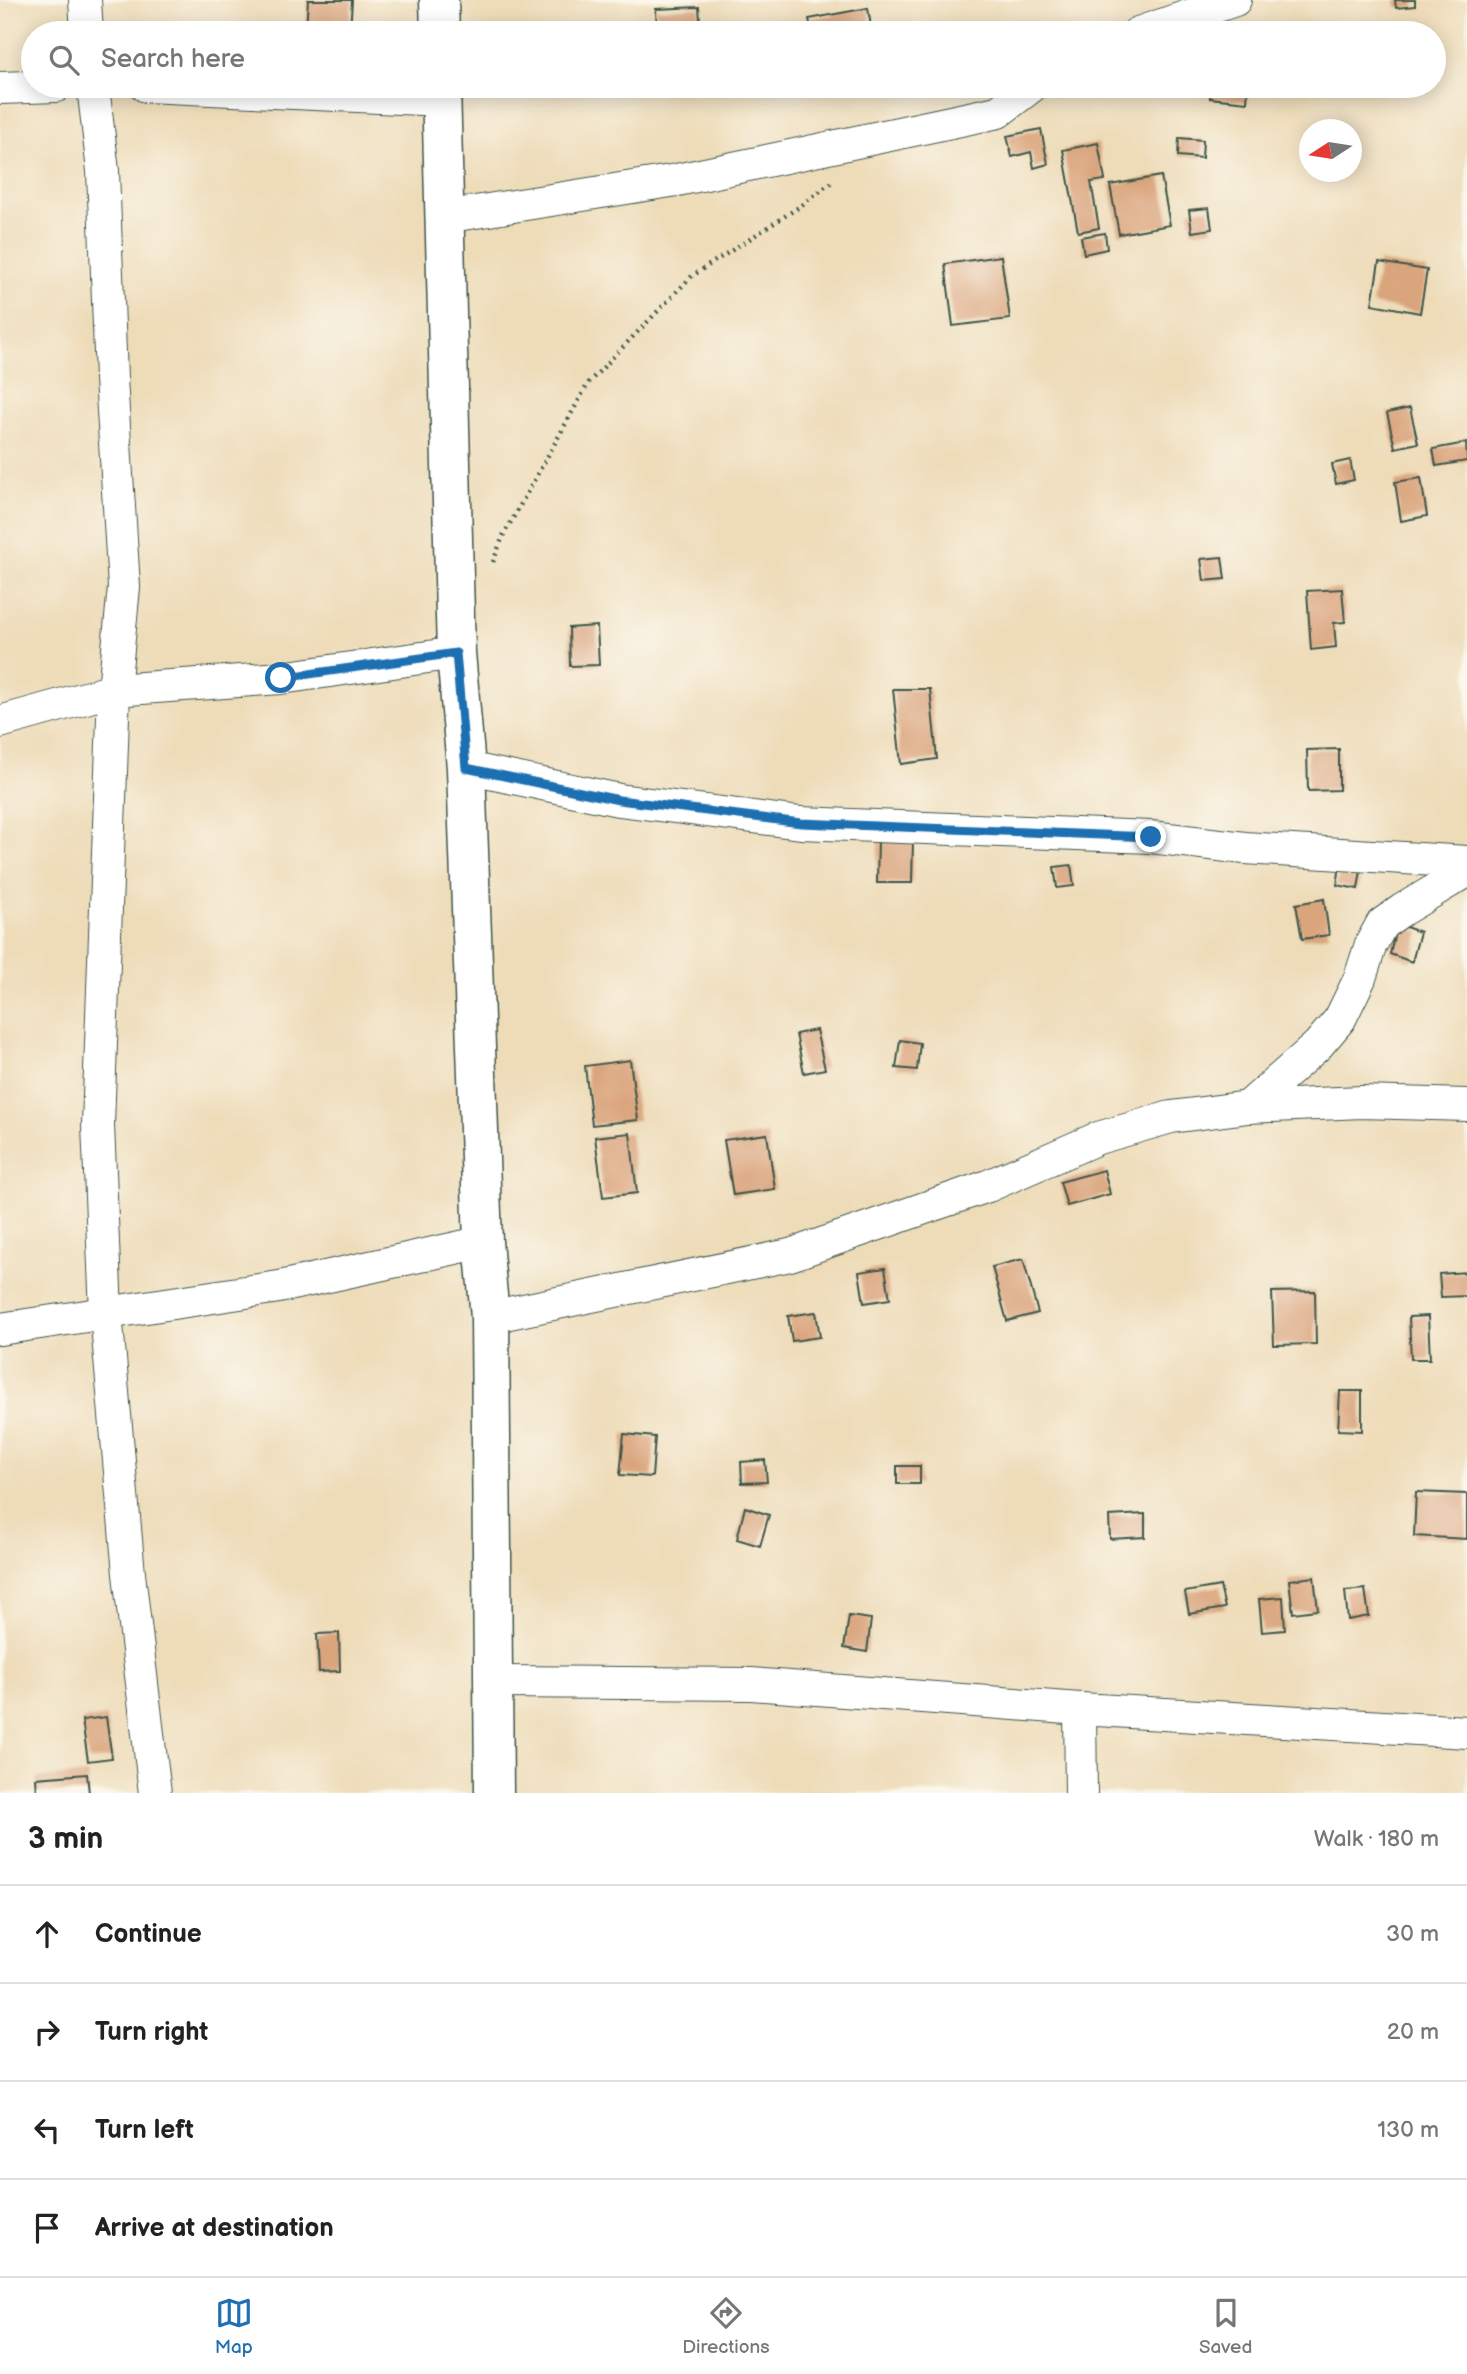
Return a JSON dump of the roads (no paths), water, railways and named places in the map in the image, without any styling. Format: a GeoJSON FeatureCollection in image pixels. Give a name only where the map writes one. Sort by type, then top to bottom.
{"type":"FeatureCollection","features":[{"type":"Feature","properties":{"kind":"street"},"geometry":{"type":"LineString","coordinates":[[85,0],[86,21]]}},
{"type":"Feature","properties":{"kind":"street"},"geometry":{"type":"LineString","coordinates":[[439,0],[440,21]]}},
{"type":"Feature","properties":{"kind":"street"},"geometry":{"type":"LineString","coordinates":[[1173,21],[1235,0]]}},
{"type":"Feature","properties":{"kind":"street"},"geometry":{"type":"LineString","coordinates":[[0,88],[21,87]]}},
{"type":"Feature","properties":{"kind":"street"},"geometry":{"type":"LineString","coordinates":[[94,98],[103,171],[111,378],[124,587],[114,690],[98,1125],[106,1313],[128,1574],[155,1793]]}},
{"type":"Feature","properties":{"kind":"street"},"geometry":{"type":"LineString","coordinates":[[442,98],[456,653],[466,768],[483,1241],[490,1317],[494,1793]]}},
{"type":"Feature","properties":{"kind":"street"},"geometry":{"type":"LineString","coordinates":[[444,217],[677,180],[998,112],[1016,98]]}},
{"type":"Feature","properties":{"kind":"street"},"geometry":{"type":"LineString","coordinates":[[0,722],[114,690],[281,678],[456,653]]}},
{"type":"Feature","properties":{"kind":"street"},"geometry":{"type":"LineString","coordinates":[[466,768],[619,800],[801,823],[1151,837],[1245,848],[1467,862]]}},
{"type":"Feature","properties":{"kind":"street"},"geometry":{"type":"LineString","coordinates":[[1248,1107],[1318,1045],[1340,1019],[1382,924],[1467,871]]}},
{"type":"Feature","properties":{"kind":"street"},"geometry":{"type":"LineString","coordinates":[[490,1317],[790,1255],[988,1186],[1098,1138],[1171,1117],[1248,1107],[1362,1102],[1467,1105]]}},
{"type":"Feature","properties":{"kind":"street"},"geometry":{"type":"LineString","coordinates":[[0,1329],[279,1287],[483,1241]]}},
{"type":"Feature","properties":{"kind":"street"},"geometry":{"type":"LineString","coordinates":[[494,1682],[751,1684],[1080,1709],[1467,1732]]}},
{"type":"Feature","properties":{"kind":"street"},"geometry":{"type":"LineString","coordinates":[[1080,1709],[1081,1793]]}}]}
